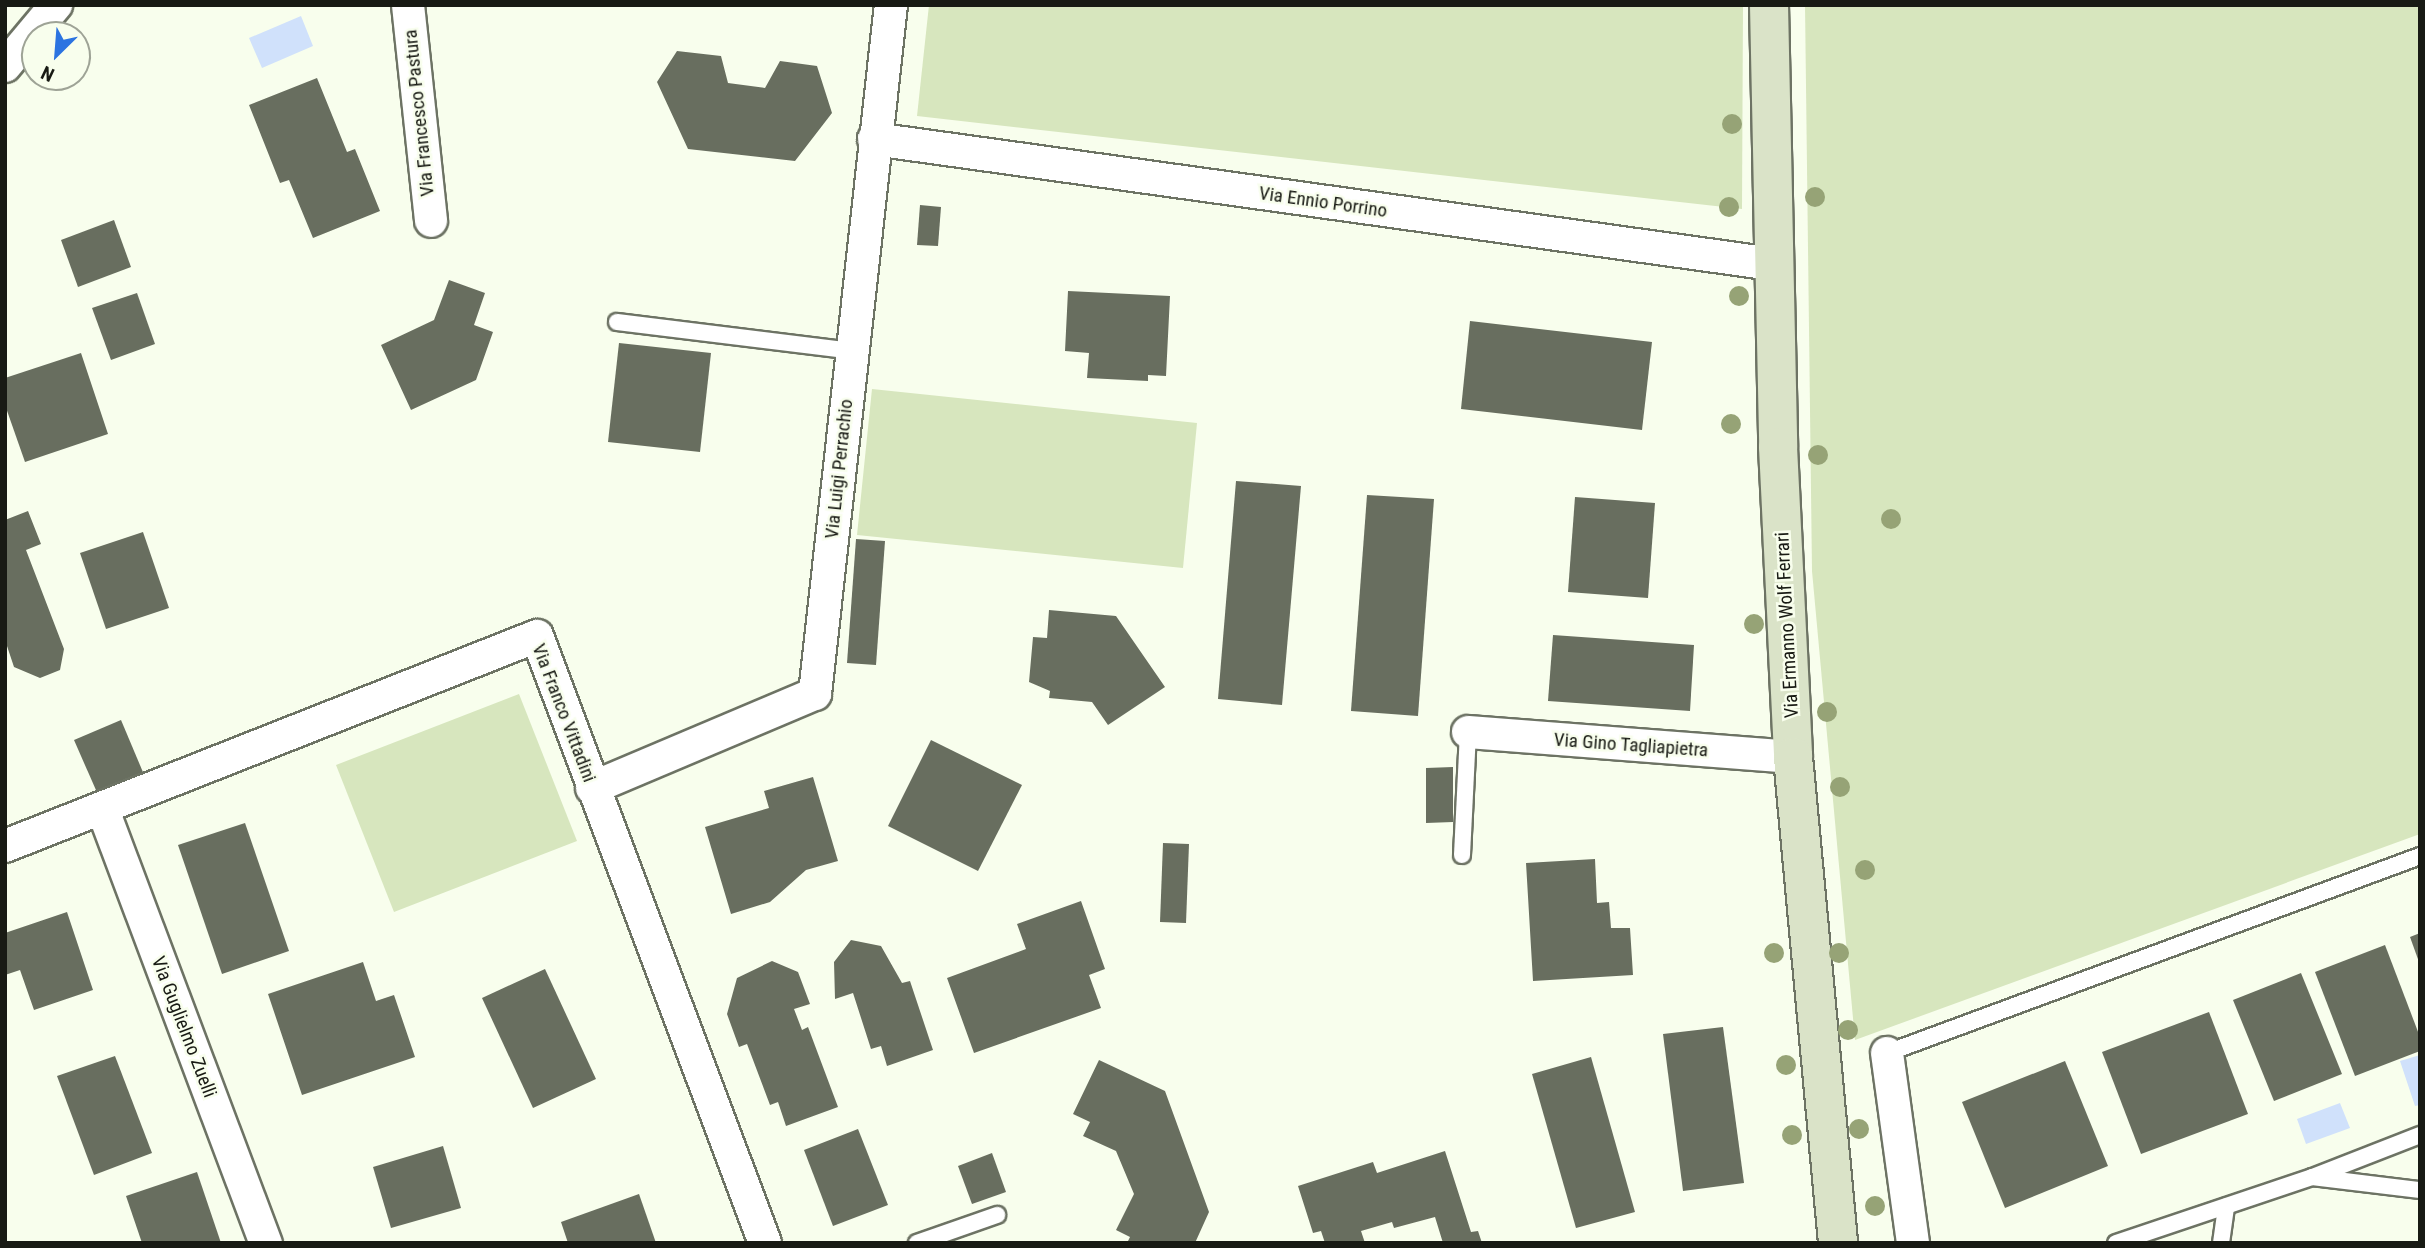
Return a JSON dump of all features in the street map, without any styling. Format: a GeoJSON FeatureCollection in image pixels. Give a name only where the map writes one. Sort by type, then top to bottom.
{"type":"FeatureCollection","features":[{"type":"Feature","properties":{"kind":"street"},"geometry":{"type":"LineString","coordinates":[[5,66],[55,5]]}},
{"type":"Feature","properties":{"kind":"street","name":"Via Francesco Pastura"},"geometry":{"type":"LineString","coordinates":[[408,5],[431,221]]}},
{"type":"Feature","properties":{"kind":"street","name":"Via Luigi Perrachio"},"geometry":{"type":"LineString","coordinates":[[593,788],[815,694],[874,139],[891,5]]}},
{"type":"Feature","properties":{"kind":"street","name":"Via Ermanno Wolf Ferrari"},"geometry":{"type":"LineString","coordinates":[[1769,5],[1773,264],[1793,757],[1838,1243]]}},
{"type":"Feature","properties":{"kind":"street","name":"Via Ennio Porrino"},"geometry":{"type":"LineString","coordinates":[[874,139],[1773,264]]}},
{"type":"Feature","properties":{"kind":"street","name":"Via Franco Vittadini"},"geometry":{"type":"LineString","coordinates":[[5,846],[103,810],[537,636],[765,1243]]}},
{"type":"Feature","properties":{"kind":"street","name":"Via Gino Tagliapietra"},"geometry":{"type":"LineString","coordinates":[[1468,732],[1793,757]]}},
{"type":"Feature","properties":{"kind":"street","name":"Via Guglielmo Zuelli"},"geometry":{"type":"LineString","coordinates":[[103,810],[266,1243]]}},
{"type":"Feature","properties":{"kind":"street"},"geometry":{"type":"LineString","coordinates":[[1887,1053],[1913,1243]]}},
{"type":"Feature","properties":{"kind":"lane"},"geometry":{"type":"LineString","coordinates":[[617,322],[852,351]]}},
{"type":"Feature","properties":{"kind":"lane"},"geometry":{"type":"LineString","coordinates":[[1462,855],[1468,732]]}},
{"type":"Feature","properties":{"kind":"lane"},"geometry":{"type":"LineString","coordinates":[[1887,1053],[2420,856]]}},
{"type":"Feature","properties":{"kind":"lane"},"geometry":{"type":"LineString","coordinates":[[2116,1243],[2312,1177],[2420,1135]]}},
{"type":"Feature","properties":{"kind":"lane"},"geometry":{"type":"LineString","coordinates":[[2312,1177],[2420,1190]]}},
{"type":"Feature","properties":{"kind":"lane"},"geometry":{"type":"LineString","coordinates":[[2221,1243],[2226,1206]]}},
{"type":"Feature","properties":{"kind":"lane"},"geometry":{"type":"LineString","coordinates":[[917,1243],[997,1215]]}},
{"type":"Feature","properties":{"kind":"green space"},"geometry":{"type":"Polygon","coordinates":[[[929,5],[1743,5],[1742,209],[917,116],[929,5]]]}},
{"type":"Feature","properties":{"kind":"green space"},"geometry":{"type":"Polygon","coordinates":[[[1805,5],[2420,5],[2420,834],[1855,1040],[1812,571],[1805,5]]]}},
{"type":"Feature","properties":{"kind":"green space"},"geometry":{"type":"Polygon","coordinates":[[[872,389],[1197,423],[1183,568],[857,535],[872,389]]]}},
{"type":"Feature","properties":{"kind":"green space"},"geometry":{"type":"Polygon","coordinates":[[[519,694],[577,841],[394,912],[336,765],[519,694]]]}},
{"type":"Feature","properties":{"kind":"water"},"geometry":{"type":"Polygon","coordinates":[[[301,16],[313,46],[262,68],[249,38],[301,16]]]}},
{"type":"Feature","properties":{"kind":"water"},"geometry":{"type":"Polygon","coordinates":[[[2420,1055],[2420,1105],[2415,1106],[2400,1061],[2420,1055]]]}},
{"type":"Feature","properties":{"kind":"water"},"geometry":{"type":"Polygon","coordinates":[[[2340,1103],[2350,1128],[2306,1144],[2297,1119],[2340,1103]]]}},
{"type":"Feature","properties":{"kind":"building"},"geometry":{"type":"Polygon","coordinates":[[[677,51],[721,56],[728,83],[765,88],[780,61],[817,66],[832,113],[795,161],[688,149],[657,82],[677,51]]]}},
{"type":"Feature","properties":{"kind":"building"},"geometry":{"type":"Polygon","coordinates":[[[317,78],[347,152],[355,149],[380,211],[313,238],[289,180],[280,183],[249,105],[317,78]]]}},
{"type":"Feature","properties":{"kind":"building"},"geometry":{"type":"Polygon","coordinates":[[[920,205],[941,207],[938,246],[917,245],[920,205]]]}},
{"type":"Feature","properties":{"kind":"building"},"geometry":{"type":"Polygon","coordinates":[[[114,220],[131,267],[78,287],[61,240],[114,220]]]}},
{"type":"Feature","properties":{"kind":"building"},"geometry":{"type":"Polygon","coordinates":[[[449,280],[485,293],[474,325],[493,332],[476,380],[411,410],[381,345],[434,320],[449,280]]]}},
{"type":"Feature","properties":{"kind":"building"},"geometry":{"type":"Polygon","coordinates":[[[1068,291],[1170,296],[1166,376],[1148,375],[1148,381],[1087,378],[1089,353],[1065,351],[1068,291]]]}},
{"type":"Feature","properties":{"kind":"building"},"geometry":{"type":"Polygon","coordinates":[[[137,293],[155,344],[111,360],[92,308],[137,293]]]}},
{"type":"Feature","properties":{"kind":"building"},"geometry":{"type":"Polygon","coordinates":[[[1470,321],[1652,342],[1642,430],[1461,409],[1470,321]]]}},
{"type":"Feature","properties":{"kind":"building"},"geometry":{"type":"Polygon","coordinates":[[[619,343],[711,353],[700,452],[608,442],[619,343]]]}},
{"type":"Feature","properties":{"kind":"building"},"geometry":{"type":"Polygon","coordinates":[[[81,353],[108,434],[25,462],[5,405],[5,378],[81,353]]]}},
{"type":"Feature","properties":{"kind":"building"},"geometry":{"type":"Polygon","coordinates":[[[1236,481],[1301,486],[1282,705],[1218,699],[1236,481]]]}},
{"type":"Feature","properties":{"kind":"building"},"geometry":{"type":"Polygon","coordinates":[[[1367,495],[1434,499],[1418,716],[1351,711],[1367,495]]]}},
{"type":"Feature","properties":{"kind":"building"},"geometry":{"type":"Polygon","coordinates":[[[1575,497],[1655,503],[1648,598],[1568,592],[1575,497]]]}},
{"type":"Feature","properties":{"kind":"building"},"geometry":{"type":"Polygon","coordinates":[[[28,511],[41,544],[26,550],[64,649],[60,670],[40,678],[14,667],[5,640],[5,520],[28,511]]]}},
{"type":"Feature","properties":{"kind":"building"},"geometry":{"type":"Polygon","coordinates":[[[143,532],[169,608],[106,629],[80,553],[143,532]]]}},
{"type":"Feature","properties":{"kind":"building"},"geometry":{"type":"Polygon","coordinates":[[[856,539],[885,541],[876,665],[847,663],[856,539]]]}},
{"type":"Feature","properties":{"kind":"building"},"geometry":{"type":"Polygon","coordinates":[[[1049,610],[1116,616],[1165,687],[1108,725],[1092,702],[1049,698],[1050,691],[1029,682],[1033,637],[1047,638],[1049,610]]]}},
{"type":"Feature","properties":{"kind":"building"},"geometry":{"type":"Polygon","coordinates":[[[1553,635],[1694,645],[1690,711],[1548,701],[1553,635]]]}},
{"type":"Feature","properties":{"kind":"building"},"geometry":{"type":"Polygon","coordinates":[[[121,720],[145,777],[99,797],[74,740],[121,720]]]}},
{"type":"Feature","properties":{"kind":"building"},"geometry":{"type":"Polygon","coordinates":[[[931,740],[1022,785],[978,871],[888,826],[931,740]]]}},
{"type":"Feature","properties":{"kind":"building"},"geometry":{"type":"Polygon","coordinates":[[[1453,767],[1453,822],[1426,823],[1426,768],[1453,767]]]}},
{"type":"Feature","properties":{"kind":"building"},"geometry":{"type":"Polygon","coordinates":[[[813,777],[838,861],[806,870],[770,902],[731,914],[705,827],[769,808],[764,791],[813,777]]]}},
{"type":"Feature","properties":{"kind":"building"},"geometry":{"type":"Polygon","coordinates":[[[245,823],[289,951],[222,974],[178,845],[245,823]]]}},
{"type":"Feature","properties":{"kind":"building"},"geometry":{"type":"Polygon","coordinates":[[[1163,843],[1189,844],[1186,923],[1160,922],[1163,843]]]}},
{"type":"Feature","properties":{"kind":"building"},"geometry":{"type":"Polygon","coordinates":[[[1595,859],[1597,903],[1609,902],[1611,928],[1630,928],[1633,975],[1533,981],[1526,863],[1595,859]]]}},
{"type":"Feature","properties":{"kind":"building"},"geometry":{"type":"Polygon","coordinates":[[[1081,901],[1105,969],[1089,975],[1101,1008],[974,1053],[947,978],[1026,949],[1017,924],[1081,901]]]}},
{"type":"Feature","properties":{"kind":"building"},"geometry":{"type":"Polygon","coordinates":[[[67,912],[93,990],[34,1010],[20,970],[5,975],[5,933],[67,912]]]}},
{"type":"Feature","properties":{"kind":"building"},"geometry":{"type":"Polygon","coordinates":[[[2420,933],[2420,962],[2419,962],[2410,937],[2420,933]]]}},
{"type":"Feature","properties":{"kind":"building"},"geometry":{"type":"Polygon","coordinates":[[[851,940],[881,946],[902,983],[910,981],[933,1050],[887,1066],[881,1046],[871,1049],[853,993],[835,999],[834,962],[851,940]]]}},
{"type":"Feature","properties":{"kind":"building"},"geometry":{"type":"Polygon","coordinates":[[[2385,945],[2420,1037],[2420,1051],[2355,1076],[2315,972],[2385,945]]]}},
{"type":"Feature","properties":{"kind":"building"},"geometry":{"type":"Polygon","coordinates":[[[772,961],[798,972],[810,1004],[794,1009],[802,1030],[808,1027],[838,1107],[786,1126],[778,1102],[770,1105],[747,1044],[739,1047],[727,1014],[737,978],[772,961]]]}},
{"type":"Feature","properties":{"kind":"building"},"geometry":{"type":"Polygon","coordinates":[[[363,962],[376,1001],[394,995],[415,1057],[302,1095],[268,994],[363,962]]]}},
{"type":"Feature","properties":{"kind":"building"},"geometry":{"type":"Polygon","coordinates":[[[545,969],[596,1079],[533,1108],[482,998],[545,969]]]}},
{"type":"Feature","properties":{"kind":"building"},"geometry":{"type":"Polygon","coordinates":[[[2301,973],[2342,1074],[2274,1101],[2233,1000],[2301,973]]]}},
{"type":"Feature","properties":{"kind":"building"},"geometry":{"type":"Polygon","coordinates":[[[2209,1012],[2248,1114],[2141,1154],[2102,1052],[2209,1012]]]}},
{"type":"Feature","properties":{"kind":"building"},"geometry":{"type":"Polygon","coordinates":[[[1723,1027],[1744,1183],[1683,1191],[1663,1034],[1723,1027]]]}},
{"type":"Feature","properties":{"kind":"building"},"geometry":{"type":"Polygon","coordinates":[[[115,1056],[152,1153],[94,1175],[57,1076],[115,1056]]]}},
{"type":"Feature","properties":{"kind":"building"},"geometry":{"type":"Polygon","coordinates":[[[1591,1057],[1635,1212],[1576,1228],[1532,1074],[1591,1057]]]}},
{"type":"Feature","properties":{"kind":"building"},"geometry":{"type":"Polygon","coordinates":[[[1099,1060],[1165,1091],[1209,1212],[1195,1243],[1127,1243],[1130,1237],[1116,1230],[1134,1194],[1116,1151],[1083,1136],[1090,1122],[1073,1114],[1099,1060]]]}},
{"type":"Feature","properties":{"kind":"building"},"geometry":{"type":"Polygon","coordinates":[[[2065,1061],[2108,1166],[2005,1208],[1962,1102],[2065,1061]]]}},
{"type":"Feature","properties":{"kind":"building"},"geometry":{"type":"Polygon","coordinates":[[[858,1129],[888,1205],[833,1226],[804,1150],[858,1129]]]}},
{"type":"Feature","properties":{"kind":"building"},"geometry":{"type":"Polygon","coordinates":[[[443,1146],[461,1208],[391,1228],[373,1167],[443,1146]]]}},
{"type":"Feature","properties":{"kind":"building"},"geometry":{"type":"Polygon","coordinates":[[[1445,1151],[1471,1232],[1478,1231],[1482,1243],[1443,1243],[1435,1217],[1394,1228],[1392,1222],[1361,1231],[1365,1243],[1325,1243],[1321,1231],[1313,1233],[1298,1186],[1373,1162],[1377,1173],[1445,1151]]]}},
{"type":"Feature","properties":{"kind":"building"},"geometry":{"type":"Polygon","coordinates":[[[992,1153],[1006,1192],[972,1204],[958,1166],[992,1153]]]}},
{"type":"Feature","properties":{"kind":"building"},"geometry":{"type":"Polygon","coordinates":[[[197,1172],[221,1243],[142,1243],[126,1196],[197,1172]]]}},
{"type":"Feature","properties":{"kind":"building"},"geometry":{"type":"Polygon","coordinates":[[[639,1194],[656,1243],[568,1243],[561,1222],[639,1194]]]}}]}
